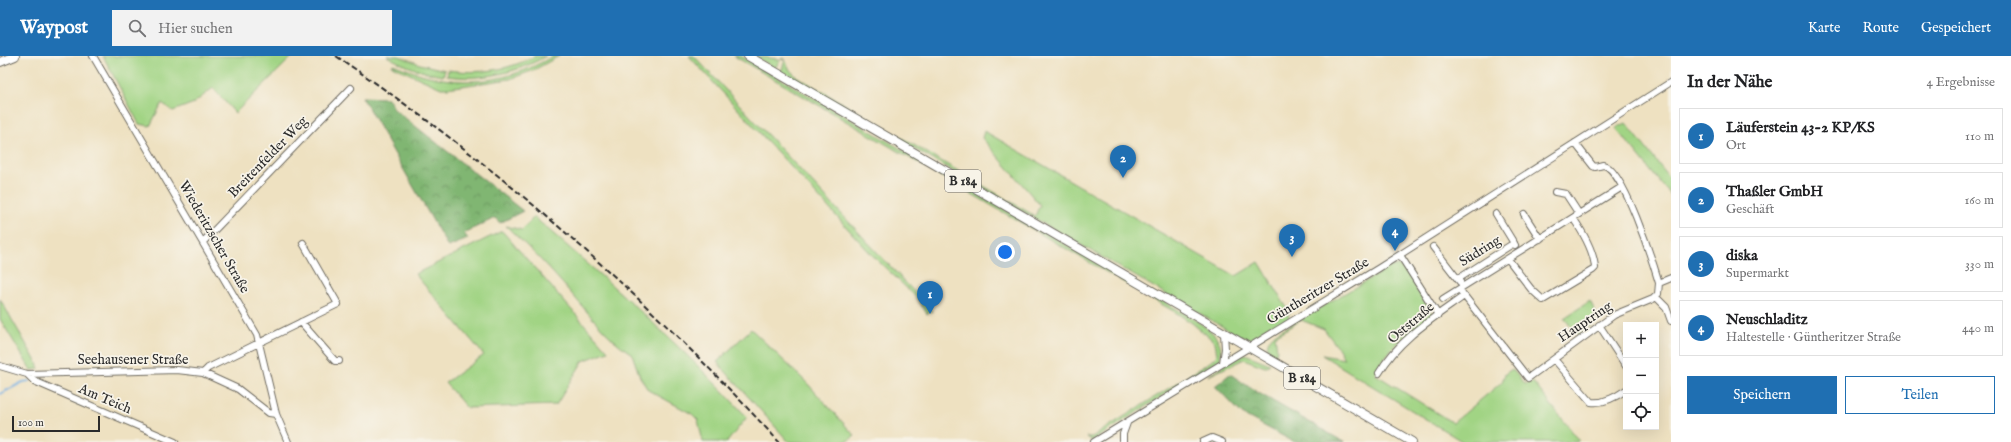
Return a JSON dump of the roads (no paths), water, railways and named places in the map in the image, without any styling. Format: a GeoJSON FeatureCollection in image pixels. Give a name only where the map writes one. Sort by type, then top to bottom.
{"type":"FeatureCollection","features":[{"type":"Feature","properties":{"kind":"main road"},"geometry":{"type":"LineString","coordinates":[[0,62],[15,56]]}},
{"type":"Feature","properties":{"kind":"main road","name":"B 184"},"geometry":{"type":"LineString","coordinates":[[748,56],[1412,442]]}},
{"type":"Feature","properties":{"kind":"street","name":"Wiederitzscher Straße"},"geometry":{"type":"LineString","coordinates":[[93,56],[203,242],[259,342],[276,414],[288,442]]}},
{"type":"Feature","properties":{"kind":"street","name":"Güntheritzer Straße"},"geometry":{"type":"LineString","coordinates":[[1094,442],[1400,254],[1671,82]]}},
{"type":"Feature","properties":{"kind":"street","name":"Breitenfelder Weg"},"geometry":{"type":"LineString","coordinates":[[203,242],[351,88]]}},
{"type":"Feature","properties":{"kind":"street"},"geometry":{"type":"LineString","coordinates":[[1575,143],[1593,166],[1603,165],[1609,168],[1622,187],[1643,234],[1660,284],[1660,289],[1656,297],[1666,307],[1671,321]]}},
{"type":"Feature","properties":{"kind":"street","name":"Südring"},"geometry":{"type":"LineString","coordinates":[[1443,299],[1622,187]]}},
{"type":"Feature","properties":{"kind":"street"},"geometry":{"type":"LineString","coordinates":[[1555,192],[1566,194],[1579,214]]}},
{"type":"Feature","properties":{"kind":"street","name":"Südring"},"geometry":{"type":"LineString","coordinates":[[1496,214],[1519,252]]}},
{"type":"Feature","properties":{"kind":"street"},"geometry":{"type":"LineString","coordinates":[[1524,214],[1540,239]]}},
{"type":"Feature","properties":{"kind":"street"},"geometry":{"type":"LineString","coordinates":[[1508,259],[1531,289],[1542,300],[1593,270],[1595,268],[1594,260],[1583,233],[1573,218]]}},
{"type":"Feature","properties":{"kind":"street","name":"Seehausener Straße"},"geometry":{"type":"LineString","coordinates":[[0,366],[27,374],[177,370],[203,373],[208,368],[338,304],[303,243]]}},
{"type":"Feature","properties":{"kind":"street","name":"Südring"},"geometry":{"type":"LineString","coordinates":[[1458,279],[1514,243]]}},
{"type":"Feature","properties":{"kind":"street","name":"Südring"},"geometry":{"type":"LineString","coordinates":[[1433,247],[1458,279],[1461,288]]}},
{"type":"Feature","properties":{"kind":"street"},"geometry":{"type":"LineString","coordinates":[[1400,254],[1438,315]]}},
{"type":"Feature","properties":{"kind":"street"},"geometry":{"type":"LineString","coordinates":[[1660,284],[1671,278]]}},
{"type":"Feature","properties":{"kind":"street","name":"Hauptring"},"geometry":{"type":"LineString","coordinates":[[1461,288],[1464,296],[1528,378],[1599,324],[1614,315],[1650,302],[1656,297]]}},
{"type":"Feature","properties":{"kind":"street","name":"Oststraße"},"geometry":{"type":"LineString","coordinates":[[1379,374],[1397,348],[1464,296]]}},
{"type":"Feature","properties":{"kind":"street"},"geometry":{"type":"LineString","coordinates":[[301,322],[334,361],[339,361]]}},
{"type":"Feature","properties":{"kind":"street"},"geometry":{"type":"LineString","coordinates":[[1599,324],[1623,361]]}},
{"type":"Feature","properties":{"kind":"street"},"geometry":{"type":"LineString","coordinates":[[1222,363],[1225,349],[1224,334]]}},
{"type":"Feature","properties":{"kind":"street"},"geometry":{"type":"LineString","coordinates":[[1554,359],[1591,402],[1601,402],[1623,392]]}},
{"type":"Feature","properties":{"kind":"street"},"geometry":{"type":"LineString","coordinates":[[203,373],[238,389],[269,413],[276,414]]}},
{"type":"Feature","properties":{"kind":"street","name":"Am Teich"},"geometry":{"type":"LineString","coordinates":[[27,374],[34,381],[175,442]]}},
{"type":"Feature","properties":{"kind":"street"},"geometry":{"type":"LineString","coordinates":[[1123,442],[1122,434],[1127,423]]}},
{"type":"Feature","properties":{"kind":"street"},"geometry":{"type":"LineString","coordinates":[[1203,442],[1212,438],[1222,442]]}},
{"type":"Feature","properties":{"kind":"waterway"},"geometry":{"type":"LineString","coordinates":[[0,394],[23,382],[29,381]]}},
{"type":"Feature","properties":{"kind":"railway"},"geometry":{"type":"LineString","coordinates":[[336,56],[455,142],[513,188],[569,236],[624,285],[677,336],[779,442]]}},
{"type":"Feature","properties":{"kind":"place","name":"Thaßler GmbH"},"geometry":{"type":"Point","coordinates":[1123,178]}},
{"type":"Feature","properties":{"kind":"place","name":"Neuschladitz"},"geometry":{"type":"Point","coordinates":[1395,251]}},
{"type":"Feature","properties":{"kind":"place","name":"diska"},"geometry":{"type":"Point","coordinates":[1292,257]}},
{"type":"Feature","properties":{"kind":"place","name":"Läuferstein 43-2 KP/KS"},"geometry":{"type":"Point","coordinates":[930,314]}}]}
